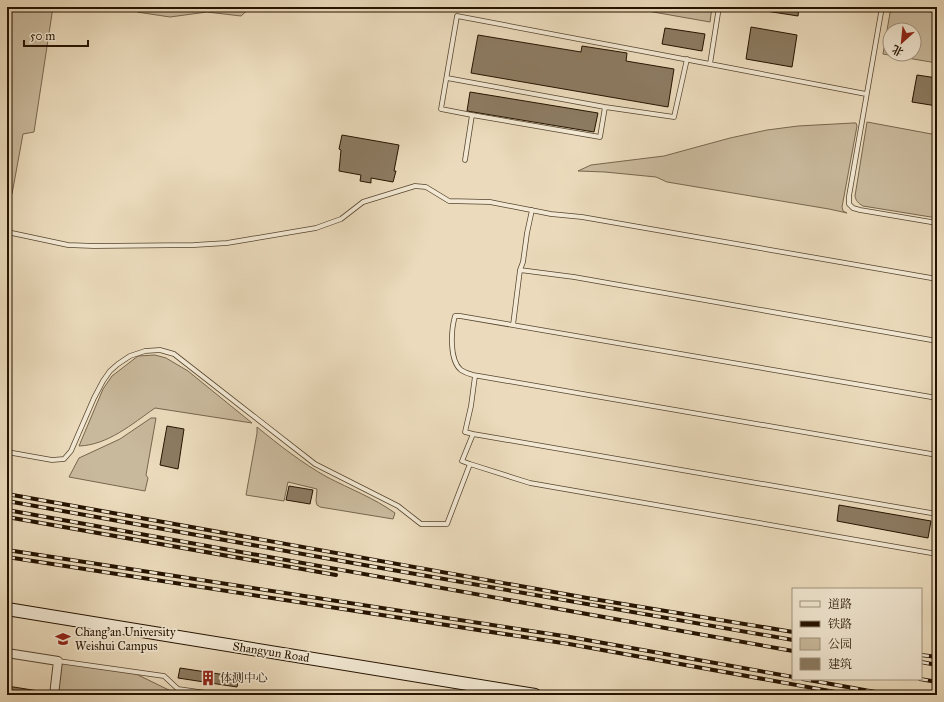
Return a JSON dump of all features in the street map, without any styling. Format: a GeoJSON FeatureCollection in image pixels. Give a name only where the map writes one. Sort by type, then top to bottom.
{"type":"FeatureCollection","features":[{"type":"Feature","properties":{"kind":"street","name":"Shangyun Road"},"geometry":{"type":"LineString","coordinates":[[7,609],[535,695]]}},
{"type":"Feature","properties":{"kind":"street"},"geometry":{"type":"LineString","coordinates":[[7,653],[58,661],[54,695]]}},
{"type":"Feature","properties":{"kind":"lane"},"geometry":{"type":"LineString","coordinates":[[710,64],[720,7]]}},
{"type":"Feature","properties":{"kind":"lane"},"geometry":{"type":"LineString","coordinates":[[882,7],[866,94],[849,196],[849,204],[853,208],[860,210],[937,224]]}},
{"type":"Feature","properties":{"kind":"lane"},"geometry":{"type":"LineString","coordinates":[[928,7],[937,9]]}},
{"type":"Feature","properties":{"kind":"lane"},"geometry":{"type":"LineString","coordinates":[[605,107],[600,137],[441,109],[457,16],[866,94]]}},
{"type":"Feature","properties":{"kind":"lane"},"geometry":{"type":"LineString","coordinates":[[447,78],[674,118],[687,59]]}},
{"type":"Feature","properties":{"kind":"lane"},"geometry":{"type":"LineString","coordinates":[[465,160],[472,115]]}},
{"type":"Feature","properties":{"kind":"lane"},"geometry":{"type":"LineString","coordinates":[[7,232],[68,245],[194,245],[227,243],[316,228],[341,219],[363,202],[415,186],[426,187],[448,201],[490,202],[551,214],[582,217],[937,279]]}},
{"type":"Feature","properties":{"kind":"lane"},"geometry":{"type":"LineString","coordinates":[[513,325],[520,270],[523,262],[532,210]]}},
{"type":"Feature","properties":{"kind":"lane"},"geometry":{"type":"LineString","coordinates":[[520,270],[582,278],[937,341]]}},
{"type":"Feature","properties":{"kind":"lane"},"geometry":{"type":"LineString","coordinates":[[937,398],[455,316],[452,337],[454,360],[460,369],[475,376],[937,455]]}},
{"type":"Feature","properties":{"kind":"lane"},"geometry":{"type":"LineString","coordinates":[[7,452],[52,460],[64,459],[71,451],[94,398],[110,371],[130,356],[145,351],[160,350],[174,354],[315,464],[398,506],[422,524],[447,524],[470,464]]}},
{"type":"Feature","properties":{"kind":"lane"},"geometry":{"type":"LineString","coordinates":[[475,376],[471,406],[465,432],[937,514]]}},
{"type":"Feature","properties":{"kind":"lane"},"geometry":{"type":"LineString","coordinates":[[473,434],[462,461],[530,483],[937,554]]}},
{"type":"Feature","properties":{"kind":"lane"},"geometry":{"type":"LineString","coordinates":[[58,661],[164,676],[178,689],[220,695]]}},
{"type":"Feature","properties":{"kind":"green space"},"geometry":{"type":"Polygon","coordinates":[[[7,7],[53,7],[34,132],[23,134],[12,194],[7,193],[7,7]]]}},
{"type":"Feature","properties":{"kind":"green space"},"geometry":{"type":"Polygon","coordinates":[[[138,7],[251,7],[241,16],[207,12],[170,17],[137,12],[138,7]]]}},
{"type":"Feature","properties":{"kind":"green space"},"geometry":{"type":"Polygon","coordinates":[[[637,7],[712,7],[710,22],[636,9],[637,7]]]}},
{"type":"Feature","properties":{"kind":"green space"},"geometry":{"type":"Polygon","coordinates":[[[891,7],[902,7],[937,13],[937,63],[922,60],[922,22],[888,22],[891,7]]]}},
{"type":"Feature","properties":{"kind":"green space"},"geometry":{"type":"Polygon","coordinates":[[[867,122],[937,135],[937,218],[863,206],[858,202],[855,196],[867,122]]]}},
{"type":"Feature","properties":{"kind":"green space"},"geometry":{"type":"Polygon","coordinates":[[[856,123],[857,126],[842,207],[843,211],[847,213],[667,182],[656,177],[578,171],[591,165],[664,156],[730,138],[767,130],[798,126],[856,123]]]}},
{"type":"Feature","properties":{"kind":"green space"},"geometry":{"type":"Polygon","coordinates":[[[155,355],[166,358],[188,371],[252,423],[155,408],[110,438],[90,445],[79,446],[103,389],[112,376],[138,356],[155,355]]]}},
{"type":"Feature","properties":{"kind":"green space"},"geometry":{"type":"Polygon","coordinates":[[[151,418],[156,418],[146,475],[148,478],[145,491],[69,477],[79,458],[120,439],[151,418]]]}},
{"type":"Feature","properties":{"kind":"green space"},"geometry":{"type":"Polygon","coordinates":[[[257,427],[291,454],[318,472],[370,498],[395,513],[393,519],[320,507],[317,505],[316,501],[317,489],[288,482],[284,501],[246,495],[257,427]]]}},
{"type":"Feature","properties":{"kind":"green space"},"geometry":{"type":"Polygon","coordinates":[[[61,662],[134,673],[181,695],[56,695],[61,662]]]}},
{"type":"Feature","properties":{"kind":"building"},"geometry":{"type":"Polygon","coordinates":[[[766,7],[799,7],[798,16],[766,11],[766,7]]]}},
{"type":"Feature","properties":{"kind":"building"},"geometry":{"type":"Polygon","coordinates":[[[751,27],[797,35],[792,67],[746,59],[751,27]]]}},
{"type":"Feature","properties":{"kind":"building"},"geometry":{"type":"Polygon","coordinates":[[[665,28],[705,34],[702,51],[662,44],[665,28]]]}},
{"type":"Feature","properties":{"kind":"building"},"geometry":{"type":"Polygon","coordinates":[[[478,35],[581,52],[582,46],[627,53],[626,61],[674,69],[668,107],[471,73],[478,35]]]}},
{"type":"Feature","properties":{"kind":"building"},"geometry":{"type":"Polygon","coordinates":[[[917,75],[937,78],[937,106],[912,102],[917,75]]]}},
{"type":"Feature","properties":{"kind":"building"},"geometry":{"type":"Polygon","coordinates":[[[470,92],[598,113],[594,132],[467,111],[470,92]]]}},
{"type":"Feature","properties":{"kind":"building"},"geometry":{"type":"Polygon","coordinates":[[[342,135],[399,145],[394,171],[396,171],[393,182],[371,178],[371,183],[360,181],[361,175],[339,171],[341,150],[339,149],[342,135]]]}},
{"type":"Feature","properties":{"kind":"building"},"geometry":{"type":"Polygon","coordinates":[[[167,426],[184,429],[178,469],[160,465],[167,426]]]}},
{"type":"Feature","properties":{"kind":"building"},"geometry":{"type":"Polygon","coordinates":[[[289,486],[313,490],[310,504],[286,500],[289,486]]]}},
{"type":"Feature","properties":{"kind":"building"},"geometry":{"type":"Polygon","coordinates":[[[839,505],[931,521],[928,538],[837,521],[839,505]]]}},
{"type":"Feature","properties":{"kind":"building","name":"体测中心"},"geometry":{"type":"Polygon","coordinates":[[[180,668],[239,677],[237,687],[178,678],[180,668]]]}},
{"type":"Feature","properties":{"kind":"building"},"geometry":{"type":"Polygon","coordinates":[[[7,686],[39,691],[39,695],[7,695],[7,686]]]}},
{"type":"Feature","properties":{"kind":"railway"},"geometry":{"type":"LineString","coordinates":[[7,494],[587,598],[792,632]]}},
{"type":"Feature","properties":{"kind":"railway"},"geometry":{"type":"LineString","coordinates":[[7,501],[792,640]]}},
{"type":"Feature","properties":{"kind":"railway"},"geometry":{"type":"LineString","coordinates":[[7,510],[792,651]]}},
{"type":"Feature","properties":{"kind":"railway"},"geometry":{"type":"LineString","coordinates":[[7,517],[336,575]]}},
{"type":"Feature","properties":{"kind":"railway"},"geometry":{"type":"LineString","coordinates":[[7,550],[570,637],[792,677]]}},
{"type":"Feature","properties":{"kind":"railway"},"geometry":{"type":"LineString","coordinates":[[7,557],[569,644],[852,695]]}},
{"type":"Feature","properties":{"kind":"railway"},"geometry":{"type":"LineString","coordinates":[[922,655],[937,657]]}},
{"type":"Feature","properties":{"kind":"railway"},"geometry":{"type":"LineString","coordinates":[[922,662],[937,665]]}},
{"type":"Feature","properties":{"kind":"railway"},"geometry":{"type":"LineString","coordinates":[[922,679],[937,682]]}},
{"type":"Feature","properties":{"kind":"railway"},"geometry":{"type":"LineString","coordinates":[[809,680],[892,695]]}},
{"type":"Feature","properties":{"kind":"place","name":"Chang'an University Weishui Campus"},"geometry":{"type":"Point","coordinates":[63,639]}},
{"type":"Feature","properties":{"kind":"place","name":"体测中心"},"geometry":{"type":"Point","coordinates":[208,678]}}]}
